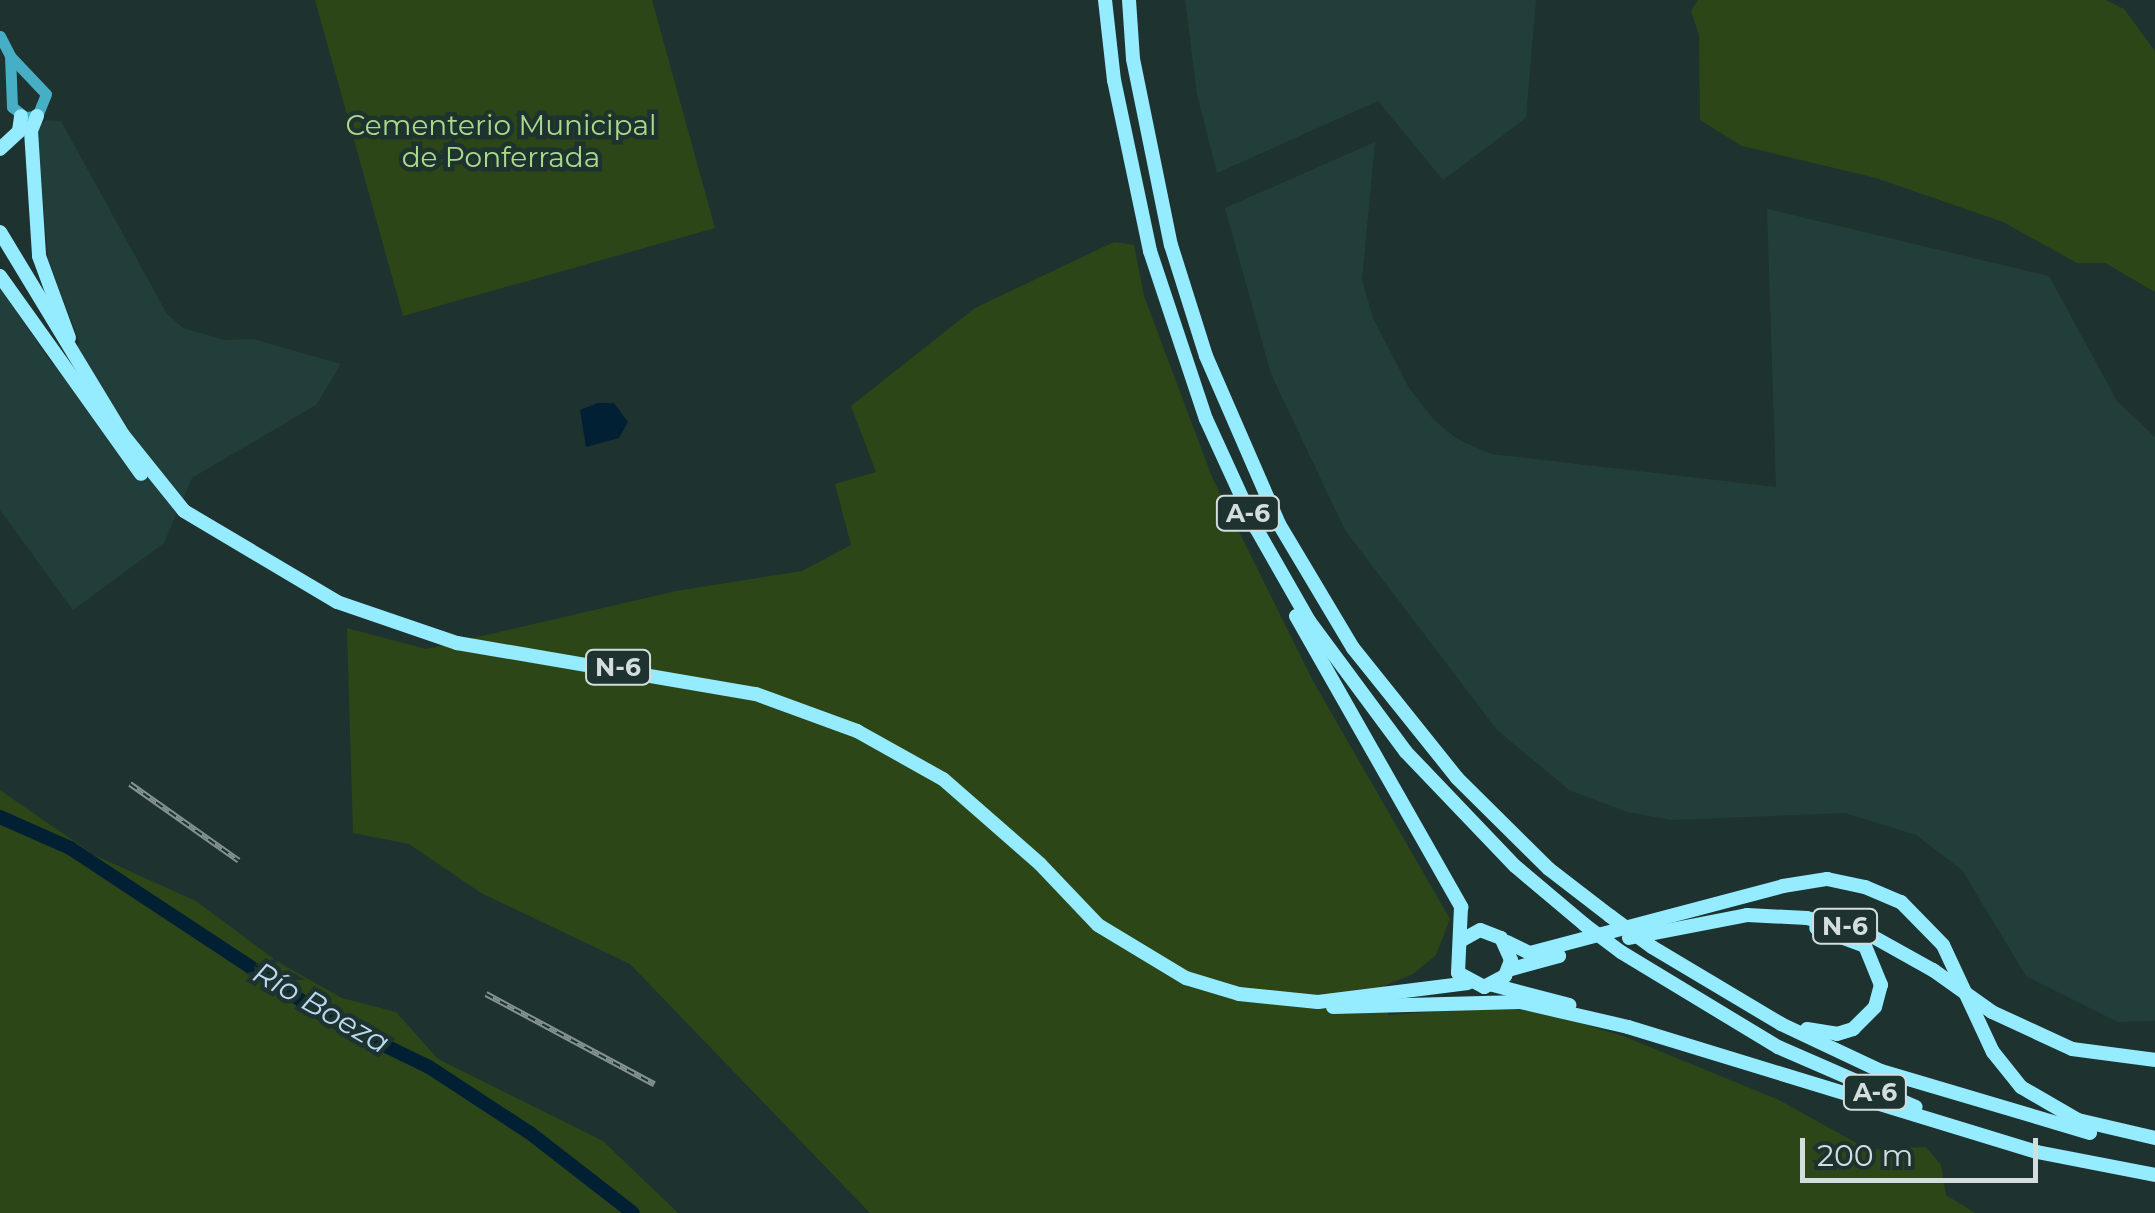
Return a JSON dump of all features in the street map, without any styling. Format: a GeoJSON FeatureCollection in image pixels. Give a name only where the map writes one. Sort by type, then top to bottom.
{"type":"FeatureCollection","features":[{"type":"Feature","properties":{"kind":"highway","name":"A-6"},"geometry":{"type":"LineString","coordinates":[[1105,0],[1134,187],[1179,346],[1229,475],[1327,647],[1462,815],[1584,925],[1730,1022],[1885,1096],[1978,1128],[2155,1171]]}},
{"type":"Feature","properties":{"kind":"highway","name":"A-6"},"geometry":{"type":"LineString","coordinates":[[1129,0],[1151,159],[1206,356],[1249,464],[1310,581],[1352,648],[1506,828],[1654,944],[1781,1024],[1881,1071],[2035,1120],[2155,1141]]}},
{"type":"Feature","properties":{"kind":"highway"},"geometry":{"type":"LineString","coordinates":[[0,149],[19,132],[20,116]]}},
{"type":"Feature","properties":{"kind":"highway"},"geometry":{"type":"LineString","coordinates":[[37,116],[31,149],[39,256],[55,309],[123,435]]}},
{"type":"Feature","properties":{"kind":"highway","name":"N-6"},"geometry":{"type":"LineString","coordinates":[[0,232],[123,435],[184,511],[337,602],[457,643],[756,694],[857,731],[942,779],[1040,864],[1098,925],[1136,952],[1186,978],[1239,994],[1318,1002],[1419,987],[1493,985],[1508,970],[1563,954],[1747,915],[1842,924],[1933,970],[1992,1012],[2072,1049],[2155,1060]]}},
{"type":"Feature","properties":{"kind":"highway"},"geometry":{"type":"LineString","coordinates":[[0,276],[134,467],[184,511]]}},
{"type":"Feature","properties":{"kind":"highway"},"geometry":{"type":"LineString","coordinates":[[1179,346],[1210,447],[1250,532],[1461,907],[1455,967],[1468,983]]}},
{"type":"Feature","properties":{"kind":"highway"},"geometry":{"type":"LineString","coordinates":[[1508,970],[1505,944],[1530,954],[1782,886],[1827,879],[1865,886],[1901,902],[1943,945],[1993,1052],[2021,1086],[2078,1120],[2155,1141]]}},
{"type":"Feature","properties":{"kind":"highway"},"geometry":{"type":"LineString","coordinates":[[1654,944],[1810,1030],[1844,1033],[1869,1016],[1881,986],[1865,946],[1808,926],[1747,915]]}},
{"type":"Feature","properties":{"kind":"highway","name":"N-6"},"geometry":{"type":"LineString","coordinates":[[1457,947],[1480,930],[1532,958],[1563,954]]}},
{"type":"Feature","properties":{"kind":"highway"},"geometry":{"type":"LineString","coordinates":[[1419,987],[1436,978],[1457,947]]}},
{"type":"Feature","properties":{"kind":"highway"},"geometry":{"type":"LineString","coordinates":[[1493,985],[2037,1152],[2155,1171]]}},
{"type":"Feature","properties":{"kind":"highway"},"geometry":{"type":"LineString","coordinates":[[1318,1002],[1363,1008],[1487,998],[1628,1026]]}},
{"type":"Feature","properties":{"kind":"main road"},"geometry":{"type":"LineString","coordinates":[[0,36],[10,56],[47,101],[37,116],[20,116],[12,107],[10,56]]}},
{"type":"Feature","properties":{"kind":"main road"},"geometry":{"type":"LineString","coordinates":[[14,90],[35,82]]}},
{"type":"Feature","properties":{"kind":"shaded area"},"geometry":{"type":"Polygon","coordinates":[[[1185,0],[1536,0],[1526,118],[1443,180],[1378,101],[1217,173],[1197,94],[1185,0]]]}},
{"type":"Feature","properties":{"kind":"shaded area"},"geometry":{"type":"Polygon","coordinates":[[[47,120],[61,121],[167,314],[183,328],[225,340],[253,339],[341,364],[316,405],[192,478],[164,543],[73,610],[0,510],[0,287],[53,365],[80,343],[48,260],[37,127],[47,120]]]}},
{"type":"Feature","properties":{"kind":"shaded area"},"geometry":{"type":"Polygon","coordinates":[[[1375,142],[1362,280],[1373,318],[1409,388],[1434,420],[1457,439],[1491,454],[1776,487],[1767,209],[2049,276],[2117,401],[2155,437],[2155,1021],[2118,1022],[2026,976],[1962,870],[1916,835],[1845,813],[1672,820],[1627,812],[1569,790],[1497,730],[1345,530],[1271,374],[1225,208],[1375,142]]]}},
{"type":"Feature","properties":{"kind":"shaded area"},"geometry":{"type":"Polygon","coordinates":[[[598,403],[614,403],[628,422],[619,438],[586,447],[580,410],[598,403]]]}},
{"type":"Feature","properties":{"kind":"green space","name":"Cementerio Municipal de Ponferrada"},"geometry":{"type":"Polygon","coordinates":[[[315,0],[652,0],[715,228],[403,316],[315,0]]]}},
{"type":"Feature","properties":{"kind":"green space"},"geometry":{"type":"Polygon","coordinates":[[[1698,0],[2106,0],[2124,9],[2155,51],[2155,292],[2105,263],[2077,263],[2003,222],[1876,178],[1742,146],[1700,120],[1699,35],[1691,11],[1698,0]]]}},
{"type":"Feature","properties":{"kind":"green space"},"geometry":{"type":"Polygon","coordinates":[[[1114,242],[1134,245],[1144,296],[1212,477],[1313,681],[1450,919],[1436,955],[1413,974],[1384,986],[1388,1015],[1494,1007],[1546,1013],[1623,1036],[1779,1100],[1869,1150],[1926,1147],[1941,1165],[1946,1195],[1975,1213],[870,1213],[630,964],[481,893],[409,844],[353,833],[347,628],[426,649],[676,591],[802,571],[851,545],[835,484],[876,472],[851,406],[975,308],[1114,242]]]}},
{"type":"Feature","properties":{"kind":"green space"},"geometry":{"type":"Polygon","coordinates":[[[0,790],[94,855],[196,901],[278,962],[342,998],[396,1012],[438,1059],[603,1141],[678,1213],[0,1213],[0,790]]]}},
{"type":"Feature","properties":{"kind":"waterway","name":"Río Boeza"},"geometry":{"type":"LineString","coordinates":[[0,817],[70,848],[326,1017],[429,1067],[530,1133],[633,1213]]}},
{"type":"Feature","properties":{"kind":"railway"},"geometry":{"type":"LineString","coordinates":[[130,784],[239,861]]}},
{"type":"Feature","properties":{"kind":"railway"},"geometry":{"type":"LineString","coordinates":[[486,994],[654,1084]]}}]}
